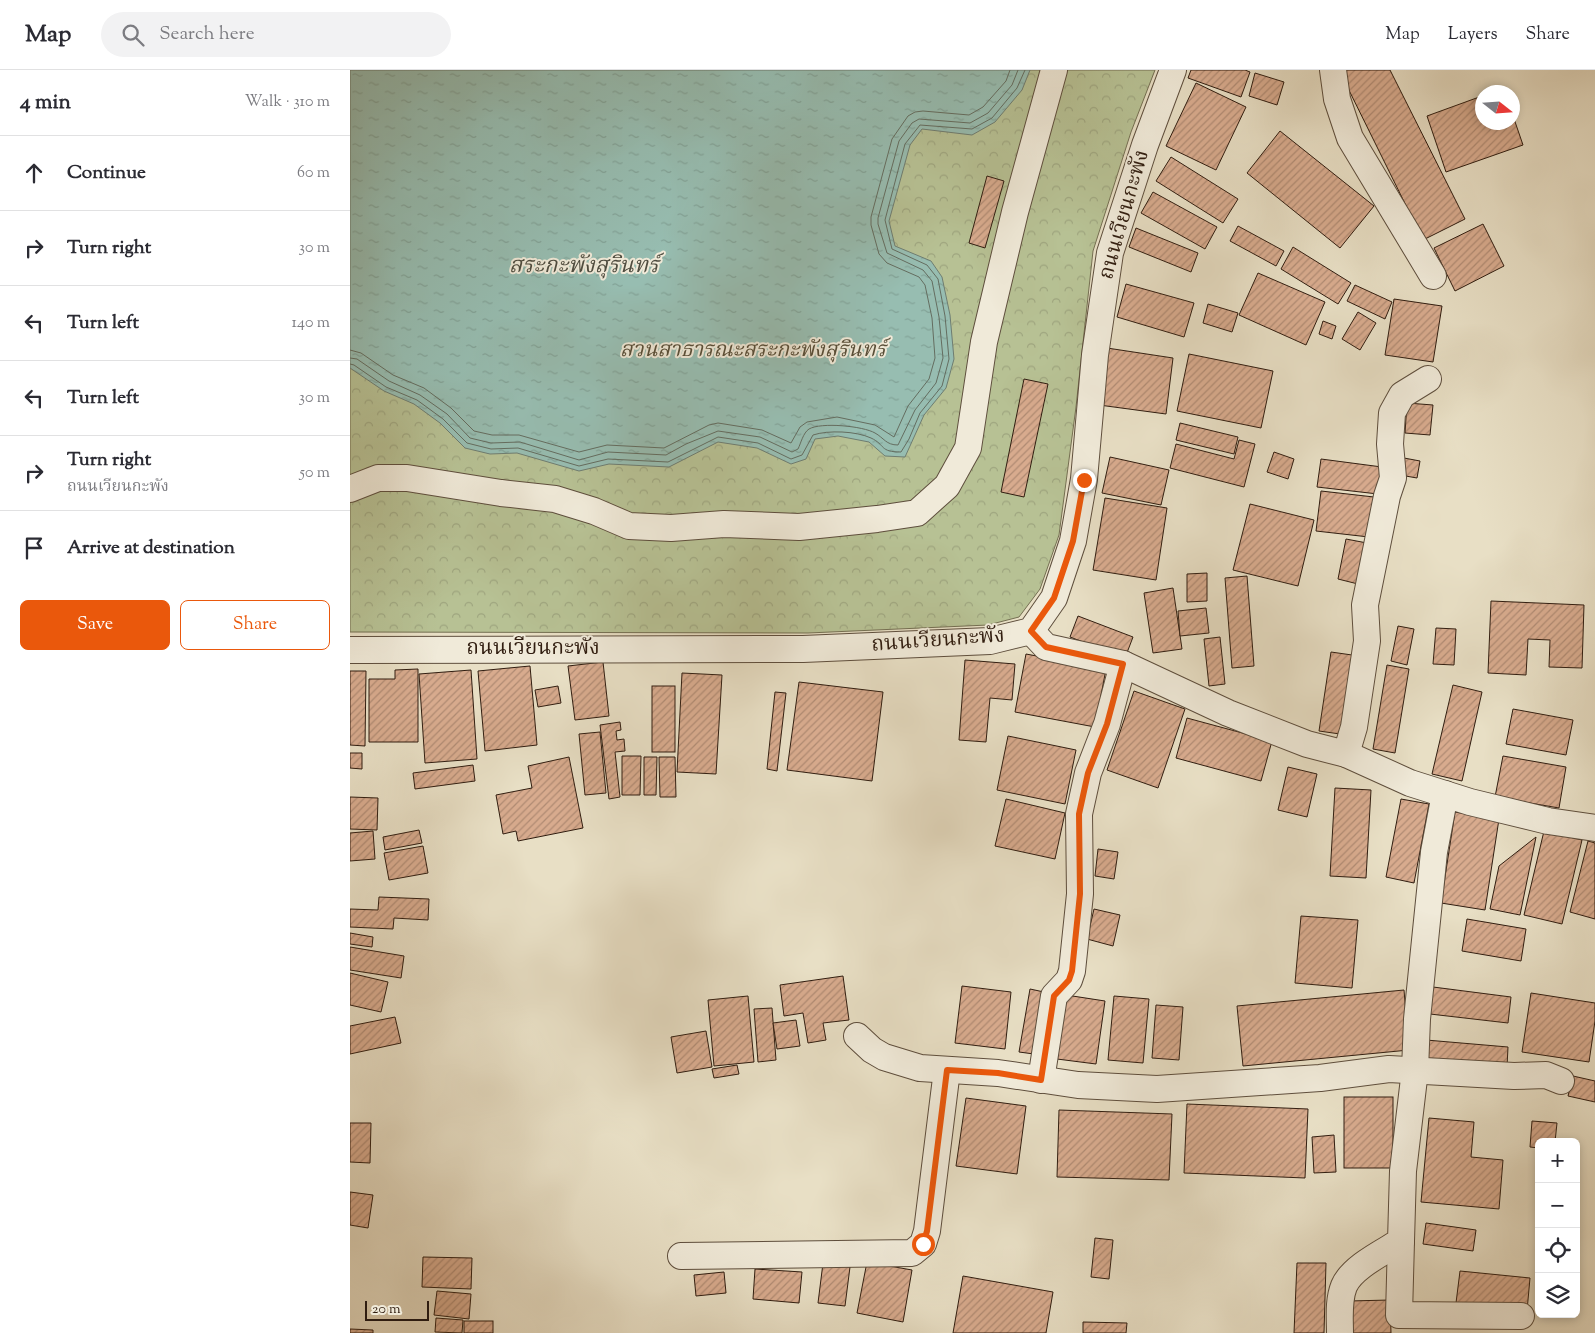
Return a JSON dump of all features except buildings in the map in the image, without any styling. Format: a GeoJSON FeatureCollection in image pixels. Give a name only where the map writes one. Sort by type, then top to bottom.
{"type":"FeatureCollection","features":[{"type":"Feature","properties":{"kind":"street"},"geometry":{"type":"LineString","coordinates":[[350,489],[378,478],[407,478],[501,493],[555,499],[594,511],[629,526],[671,528],[724,524],[799,527],[917,513],[948,486],[968,448],[984,342],[1015,212],[1054,70]]}},
{"type":"Feature","properties":{"kind":"street","name":"ถนนเวียนกะพัง"},"geometry":{"type":"LineString","coordinates":[[350,650],[803,649],[990,641],[1031,631],[1054,598],[1073,541],[1084,480],[1095,355],[1110,254],[1145,145],[1173,70]]}},
{"type":"Feature","properties":{"kind":"street"},"geometry":{"type":"LineString","coordinates":[[1333,70],[1337,99],[1350,138],[1433,276]]}},
{"type":"Feature","properties":{"kind":"street"},"geometry":{"type":"LineString","coordinates":[[1346,754],[1354,727],[1367,641],[1365,605],[1387,496],[1394,478],[1390,444],[1392,413],[1402,395],[1428,379]]}},
{"type":"Feature","properties":{"kind":"street"},"geometry":{"type":"LineString","coordinates":[[1031,631],[1046,647],[1123,664],[1228,713],[1307,744],[1346,754],[1410,783],[1470,802],[1548,821],[1595,828]]}},
{"type":"Feature","properties":{"kind":"street"},"geometry":{"type":"LineString","coordinates":[[1041,1080],[1054,996],[1069,980],[1072,971],[1080,894],[1079,814],[1088,773],[1107,724],[1123,664]]}},
{"type":"Feature","properties":{"kind":"street"},"geometry":{"type":"LineString","coordinates":[[1444,794],[1434,852],[1417,1019],[1415,1070],[1403,1172],[1399,1324],[1521,1316]]}},
{"type":"Feature","properties":{"kind":"street"},"geometry":{"type":"LineString","coordinates":[[857,1036],[872,1050],[884,1057],[920,1068],[998,1073],[1078,1085],[1156,1089],[1320,1078],[1389,1069],[1514,1076],[1546,1075],[1561,1081]]}},
{"type":"Feature","properties":{"kind":"street"},"geometry":{"type":"LineString","coordinates":[[681,1256],[912,1253],[923,1244],[927,1231],[947,1070]]}},
{"type":"Feature","properties":{"kind":"street"},"geometry":{"type":"LineString","coordinates":[[1340,1333],[1339,1307],[1344,1286],[1355,1270],[1401,1241]]}},
{"type":"Feature","properties":{"kind":"green space","name":"สวนสาธารณะสระกะพังสุรินทร์"},"geometry":{"type":"Polygon","coordinates":[[[350,70],[1155,70],[1131,132],[1093,251],[1076,407],[1059,535],[1040,589],[1019,617],[988,625],[808,633],[350,632],[350,70]]]}},
{"type":"Feature","properties":{"kind":"water","name":"สระกะพังสุรินทร์"},"geometry":{"type":"Polygon","coordinates":[[[350,70],[1030,70],[1022,90],[995,122],[972,135],[922,129],[910,145],[889,221],[895,246],[931,261],[942,277],[950,315],[954,359],[946,388],[924,415],[905,457],[885,456],[869,442],[838,436],[815,439],[806,459],[791,464],[757,448],[718,442],[669,467],[609,464],[579,471],[517,453],[490,454],[465,448],[440,423],[414,404],[384,391],[350,368],[350,70]]]}},
{"type":"Feature","properties":{"kind":"route"},"geometry":{"type":"LineString","coordinates":[[923,1244],[927,1231],[947,1070],[998,1073],[1041,1080],[1054,996],[1069,980],[1072,971],[1080,894],[1079,814],[1088,773],[1107,724],[1123,664],[1046,647],[1031,631],[1054,598],[1073,541],[1084,480]]}}]}
